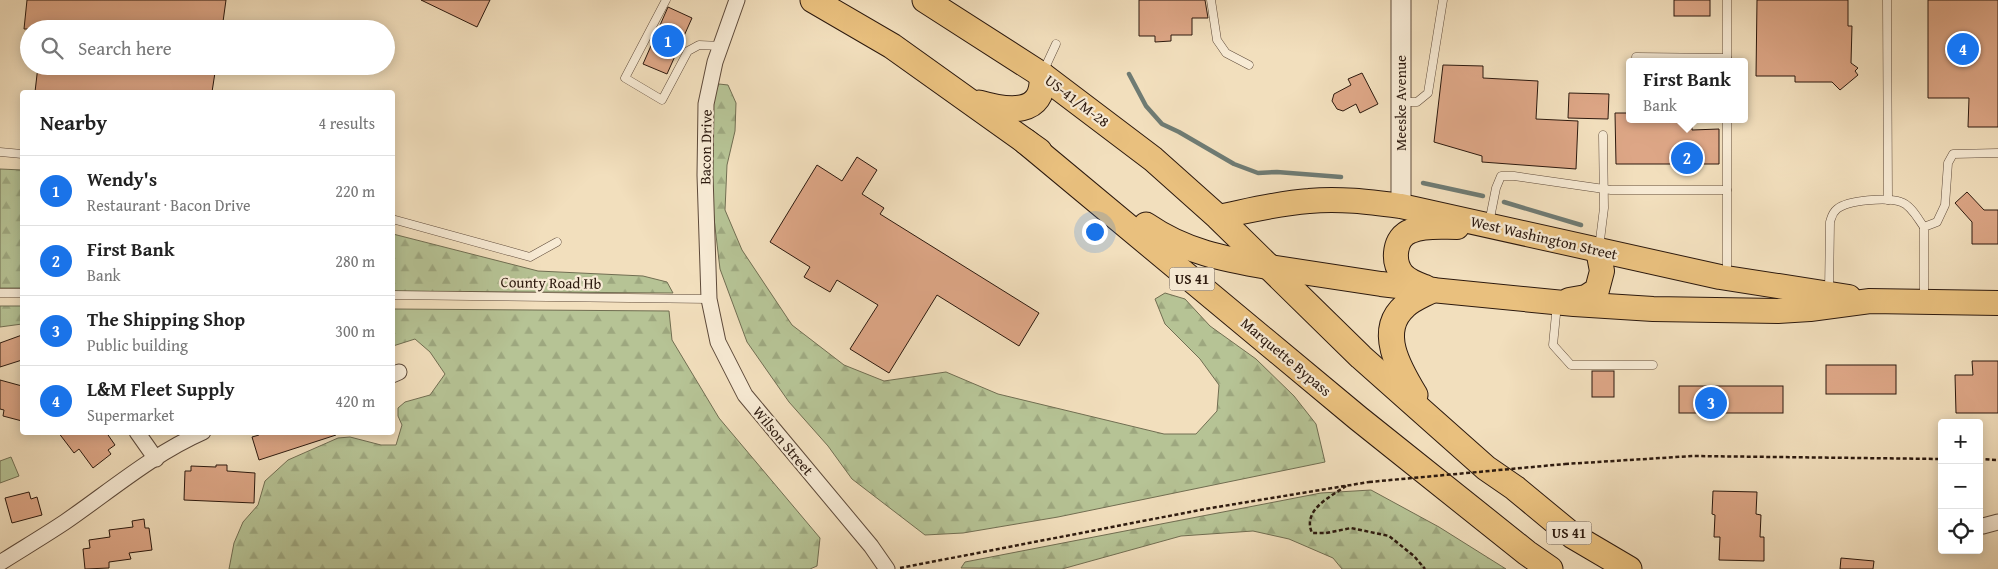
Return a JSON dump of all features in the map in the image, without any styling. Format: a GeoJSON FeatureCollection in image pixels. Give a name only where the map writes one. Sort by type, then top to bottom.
{"type":"FeatureCollection","features":[{"type":"Feature","properties":{"kind":"highway","name":"US 41"},"geometry":{"type":"LineString","coordinates":[[812,0],[892,46],[1025,141]]}},
{"type":"Feature","properties":{"kind":"highway","name":"US-41/M-28"},"geometry":{"type":"LineString","coordinates":[[925,0],[1042,75],[1153,159],[1218,217]]}},
{"type":"Feature","properties":{"kind":"highway"},"geometry":{"type":"LineString","coordinates":[[967,99],[1007,110],[1027,107],[1040,95],[1043,87],[1042,75]]}},
{"type":"Feature","properties":{"kind":"highway"},"geometry":{"type":"LineString","coordinates":[[1025,141],[1164,238],[1192,250],[1224,259],[1270,267]]}},
{"type":"Feature","properties":{"kind":"highway","name":"Marquette Bypass"},"geometry":{"type":"LineString","coordinates":[[1025,141],[1358,418],[1550,569]]}},
{"type":"Feature","properties":{"kind":"highway","name":"US 41"},"geometry":{"type":"LineString","coordinates":[[1218,217],[1361,357],[1486,468],[1516,488],[1573,536],[1629,569]]}},
{"type":"Feature","properties":{"kind":"highway"},"geometry":{"type":"LineString","coordinates":[[1423,411],[1397,363],[1391,336],[1395,318],[1399,311],[1410,302],[1432,290]]}},
{"type":"Feature","properties":{"kind":"main road","name":"West Washington Street"},"geometry":{"type":"LineString","coordinates":[[1218,217],[1275,204],[1310,200],[1355,200],[1401,206],[1727,278],[1870,301],[1998,303]]}},
{"type":"Feature","properties":{"kind":"main road"},"geometry":{"type":"LineString","coordinates":[[1432,290],[1409,280],[1402,273],[1396,257],[1399,242],[1403,236],[1409,231],[1418,228],[1488,226]]}},
{"type":"Feature","properties":{"kind":"main road"},"geometry":{"type":"LineString","coordinates":[[1557,302],[1586,297],[1597,290],[1602,271],[1598,250]]}},
{"type":"Feature","properties":{"kind":"main road","name":"West Washington Street"},"geometry":{"type":"LineString","coordinates":[[1270,267],[1432,290],[1557,302],[1698,311],[1778,311],[1870,301]]}},
{"type":"Feature","properties":{"kind":"street","name":"Bacon Drive"},"geometry":{"type":"LineString","coordinates":[[709,298],[705,175],[706,104],[715,62],[738,0]]}},
{"type":"Feature","properties":{"kind":"street","name":"Meeske Avenue"},"geometry":{"type":"LineString","coordinates":[[1401,0],[1401,206]]}},
{"type":"Feature","properties":{"kind":"street","name":"Wilson Street"},"geometry":{"type":"LineString","coordinates":[[709,298],[718,342],[745,395],[871,546],[887,569]]}},
{"type":"Feature","properties":{"kind":"street"},"geometry":{"type":"LineString","coordinates":[[139,435],[156,459]]}},
{"type":"Feature","properties":{"kind":"street"},"geometry":{"type":"LineString","coordinates":[[0,563],[156,459],[196,435]]}},
{"type":"Feature","properties":{"kind":"street"},"geometry":{"type":"LineString","coordinates":[[1983,526],[1998,522]]}},
{"type":"Feature","properties":{"kind":"lane"},"geometry":{"type":"LineString","coordinates":[[666,0],[625,78],[662,100],[688,51],[699,44],[721,46]]}},
{"type":"Feature","properties":{"kind":"lane"},"geometry":{"type":"LineString","coordinates":[[1210,0],[1217,40],[1226,52],[1249,64]]}},
{"type":"Feature","properties":{"kind":"lane"},"geometry":{"type":"LineString","coordinates":[[1401,102],[1417,102],[1428,93],[1444,0]]}},
{"type":"Feature","properties":{"kind":"lane"},"geometry":{"type":"LineString","coordinates":[[1727,0],[1727,58]]}},
{"type":"Feature","properties":{"kind":"lane"},"geometry":{"type":"LineString","coordinates":[[1887,0],[1888,200]]}},
{"type":"Feature","properties":{"kind":"lane"},"geometry":{"type":"LineString","coordinates":[[1042,75],[1056,44]]}},
{"type":"Feature","properties":{"kind":"lane"},"geometry":{"type":"LineString","coordinates":[[1636,57],[1666,58]]}},
{"type":"Feature","properties":{"kind":"lane"},"geometry":{"type":"LineString","coordinates":[[1727,123],[1727,278]]}},
{"type":"Feature","properties":{"kind":"lane"},"geometry":{"type":"LineString","coordinates":[[1598,250],[1604,208],[1602,189],[1603,135]]}},
{"type":"Feature","properties":{"kind":"lane"},"geometry":{"type":"LineString","coordinates":[[0,152],[20,154]]}},
{"type":"Feature","properties":{"kind":"lane"},"geometry":{"type":"LineString","coordinates":[[1924,227],[1937,222],[1945,205],[1948,163],[1953,154],[1998,153]]}},
{"type":"Feature","properties":{"kind":"lane"},"geometry":{"type":"LineString","coordinates":[[1488,226],[1496,188],[1501,176],[1514,176],[1602,189],[1727,190]]}},
{"type":"Feature","properties":{"kind":"lane"},"geometry":{"type":"LineString","coordinates":[[1829,294],[1830,222],[1832,213],[1838,207],[1851,202],[1888,200],[1903,202],[1924,227],[1924,302]]}},
{"type":"Feature","properties":{"kind":"lane"},"geometry":{"type":"LineString","coordinates":[[395,220],[530,257],[557,242]]}},
{"type":"Feature","properties":{"kind":"lane"},"geometry":{"type":"LineString","coordinates":[[0,293],[20,293]]}},
{"type":"Feature","properties":{"kind":"lane","name":"County Road Hb"},"geometry":{"type":"LineString","coordinates":[[395,295],[709,298]]}},
{"type":"Feature","properties":{"kind":"lane"},"geometry":{"type":"LineString","coordinates":[[1557,302],[1553,345],[1571,366],[1653,364]]}},
{"type":"Feature","properties":{"kind":"path"},"geometry":{"type":"LineString","coordinates":[[896,569],[1205,509],[1370,482],[1565,464],[1693,456],[1938,459]]}},
{"type":"Feature","properties":{"kind":"path"},"geometry":{"type":"LineString","coordinates":[[1983,459],[1998,460]]}},
{"type":"Feature","properties":{"kind":"path"},"geometry":{"type":"LineString","coordinates":[[1347,485],[1316,507],[1311,516],[1309,526],[1312,533],[1326,533],[1351,528],[1389,536],[1414,556],[1425,569]]}},
{"type":"Feature","properties":{"kind":"green space"},"geometry":{"type":"Polygon","coordinates":[[[719,84],[728,85],[736,103],[735,131],[727,165],[725,210],[742,250],[792,325],[844,365],[884,381],[946,372],[998,394],[1164,434],[1196,434],[1217,411],[1219,385],[1200,359],[1165,324],[1155,299],[1165,293],[1185,299],[1210,326],[1256,359],[1294,396],[1316,424],[1325,462],[1058,517],[963,533],[925,535],[852,479],[828,446],[789,402],[747,342],[720,269],[709,176],[710,102],[719,84]]]}},
{"type":"Feature","properties":{"kind":"green space"},"geometry":{"type":"Polygon","coordinates":[[[0,169],[20,170],[20,288],[0,288],[0,169]]]}},
{"type":"Feature","properties":{"kind":"green space"},"geometry":{"type":"Polygon","coordinates":[[[395,235],[538,271],[643,276],[667,282],[673,293],[395,291],[395,235]]]}},
{"type":"Feature","properties":{"kind":"green space"},"geometry":{"type":"Polygon","coordinates":[[[0,306],[20,306],[20,324],[0,327],[0,306]]]}},
{"type":"Feature","properties":{"kind":"green space"},"geometry":{"type":"Polygon","coordinates":[[[395,309],[669,311],[672,340],[719,418],[820,538],[817,566],[810,569],[229,569],[234,543],[243,522],[258,505],[265,481],[288,460],[338,438],[350,437],[381,445],[396,445],[402,425],[398,416],[398,408],[405,402],[430,395],[445,374],[430,352],[415,339],[395,345],[395,309]]]}},
{"type":"Feature","properties":{"kind":"green space"},"geometry":{"type":"Polygon","coordinates":[[[11,457],[19,476],[0,483],[0,461],[11,457]]]}},
{"type":"Feature","properties":{"kind":"green space"},"geometry":{"type":"Polygon","coordinates":[[[1371,490],[1439,527],[1506,569],[1342,569],[1333,558],[1289,539],[1253,531],[1181,536],[1062,569],[961,568],[965,562],[1321,493],[1371,490]]]}},
{"type":"Feature","properties":{"kind":"building"},"geometry":{"type":"Polygon","coordinates":[[[27,0],[226,0],[223,20],[25,20],[27,0]]]}},
{"type":"Feature","properties":{"kind":"building"},"geometry":{"type":"Polygon","coordinates":[[[421,0],[490,0],[477,27],[421,0]]]}},
{"type":"Feature","properties":{"kind":"building"},"geometry":{"type":"Polygon","coordinates":[[[1139,0],[1205,0],[1208,18],[1192,18],[1192,35],[1171,35],[1171,41],[1155,42],[1155,36],[1139,36],[1139,0]]]}},
{"type":"Feature","properties":{"kind":"building"},"geometry":{"type":"Polygon","coordinates":[[[1674,0],[1710,0],[1710,16],[1674,16],[1674,0]]]}},
{"type":"Feature","properties":{"kind":"building"},"geometry":{"type":"Polygon","coordinates":[[[1757,0],[1848,0],[1848,26],[1852,26],[1851,63],[1858,68],[1855,71],[1858,75],[1840,90],[1832,82],[1795,82],[1795,76],[1756,76],[1757,0]]]}},
{"type":"Feature","properties":{"kind":"building"},"geometry":{"type":"Polygon","coordinates":[[[1928,0],[1998,0],[1998,127],[1968,127],[1969,98],[1928,98],[1928,0]]]}},
{"type":"Feature","properties":{"kind":"building"},"geometry":{"type":"Polygon","coordinates":[[[668,7],[692,18],[667,74],[643,64],[668,7]]]}},
{"type":"Feature","properties":{"kind":"building"},"geometry":{"type":"Polygon","coordinates":[[[1443,65],[1483,66],[1483,78],[1538,81],[1536,119],[1578,121],[1576,169],[1482,162],[1482,156],[1434,142],[1443,65]]]}},
{"type":"Feature","properties":{"kind":"building"},"geometry":{"type":"Polygon","coordinates":[[[1362,73],[1378,104],[1360,113],[1356,104],[1343,111],[1337,109],[1332,101],[1334,94],[1351,85],[1348,79],[1362,73]]]}},
{"type":"Feature","properties":{"kind":"building"},"geometry":{"type":"Polygon","coordinates":[[[37,75],[215,75],[212,90],[35,90],[37,75]]]}},
{"type":"Feature","properties":{"kind":"building"},"geometry":{"type":"Polygon","coordinates":[[[1569,93],[1609,94],[1608,119],[1568,118],[1569,93]]]}},
{"type":"Feature","properties":{"kind":"building"},"geometry":{"type":"Polygon","coordinates":[[[1615,113],[1626,113],[1626,123],[1692,123],[1692,130],[1719,129],[1719,164],[1616,164],[1615,113]]]}},
{"type":"Feature","properties":{"kind":"building"},"geometry":{"type":"Polygon","coordinates":[[[857,157],[877,170],[862,194],[884,208],[880,214],[1039,313],[1019,346],[937,295],[889,373],[850,349],[878,305],[837,280],[830,292],[804,277],[810,267],[770,242],[817,165],[842,181],[857,157]]]}},
{"type":"Feature","properties":{"kind":"building"},"geometry":{"type":"Polygon","coordinates":[[[1967,192],[1984,210],[1998,210],[1998,244],[1972,244],[1972,222],[1955,203],[1967,192]]]}},
{"type":"Feature","properties":{"kind":"building"},"geometry":{"type":"Polygon","coordinates":[[[20,336],[20,361],[0,367],[0,343],[20,336]]]}},
{"type":"Feature","properties":{"kind":"building"},"geometry":{"type":"Polygon","coordinates":[[[1972,361],[1998,361],[1998,413],[1956,413],[1955,375],[1973,375],[1972,361]]]}},
{"type":"Feature","properties":{"kind":"building"},"geometry":{"type":"Polygon","coordinates":[[[1826,365],[1896,365],[1896,394],[1826,394],[1826,365]]]}},
{"type":"Feature","properties":{"kind":"building"},"geometry":{"type":"Polygon","coordinates":[[[1592,371],[1614,371],[1614,397],[1592,397],[1592,371]]]}},
{"type":"Feature","properties":{"kind":"building"},"geometry":{"type":"Polygon","coordinates":[[[0,380],[20,385],[20,420],[3,416],[4,410],[0,409],[0,380]]]}},
{"type":"Feature","properties":{"kind":"building"},"geometry":{"type":"Polygon","coordinates":[[[1679,386],[1783,386],[1783,413],[1679,413],[1679,386]]]}},
{"type":"Feature","properties":{"kind":"building"},"geometry":{"type":"Polygon","coordinates":[[[60,435],[108,435],[115,445],[108,450],[111,454],[93,468],[79,449],[74,453],[60,435]]]}},
{"type":"Feature","properties":{"kind":"building"},"geometry":{"type":"Polygon","coordinates":[[[259,435],[336,435],[259,460],[252,437],[259,435]]]}},
{"type":"Feature","properties":{"kind":"building"},"geometry":{"type":"Polygon","coordinates":[[[216,465],[227,465],[227,471],[255,473],[254,503],[184,500],[185,471],[191,471],[191,466],[216,467],[216,465]]]}},
{"type":"Feature","properties":{"kind":"building"},"geometry":{"type":"Polygon","coordinates":[[[1713,491],[1757,492],[1756,514],[1761,515],[1760,537],[1764,537],[1764,561],[1719,560],[1720,537],[1714,537],[1715,515],[1712,514],[1713,491]]]}},
{"type":"Feature","properties":{"kind":"building"},"geometry":{"type":"Polygon","coordinates":[[[29,492],[31,499],[37,497],[42,515],[12,523],[5,498],[29,492]]]}},
{"type":"Feature","properties":{"kind":"building"},"geometry":{"type":"Polygon","coordinates":[[[144,519],[145,528],[149,528],[152,550],[129,553],[131,559],[109,562],[109,568],[85,569],[83,549],[90,548],[89,540],[110,537],[109,530],[133,527],[132,521],[144,519]]]}},
{"type":"Feature","properties":{"kind":"building"},"geometry":{"type":"Polygon","coordinates":[[[1841,558],[1874,561],[1873,569],[1840,569],[1841,558]]]}},
{"type":"Feature","properties":{"kind":"waterway"},"geometry":{"type":"LineString","coordinates":[[1129,74],[1146,106],[1162,124],[1234,164],[1258,173],[1277,172],[1341,177]]}},
{"type":"Feature","properties":{"kind":"waterway"},"geometry":{"type":"LineString","coordinates":[[1423,183],[1483,196]]}},
{"type":"Feature","properties":{"kind":"waterway"},"geometry":{"type":"LineString","coordinates":[[1504,202],[1581,225]]}},
{"type":"Feature","properties":{"kind":"place","name":"Wendy's"},"geometry":{"type":"Point","coordinates":[668,41]}},
{"type":"Feature","properties":{"kind":"place","name":"L&M Fleet Supply"},"geometry":{"type":"Point","coordinates":[1963,49]}},
{"type":"Feature","properties":{"kind":"place","name":"First Bank"},"geometry":{"type":"Point","coordinates":[1687,158]}},
{"type":"Feature","properties":{"kind":"place","name":"The Shipping Shop"},"geometry":{"type":"Point","coordinates":[1711,403]}}]}
